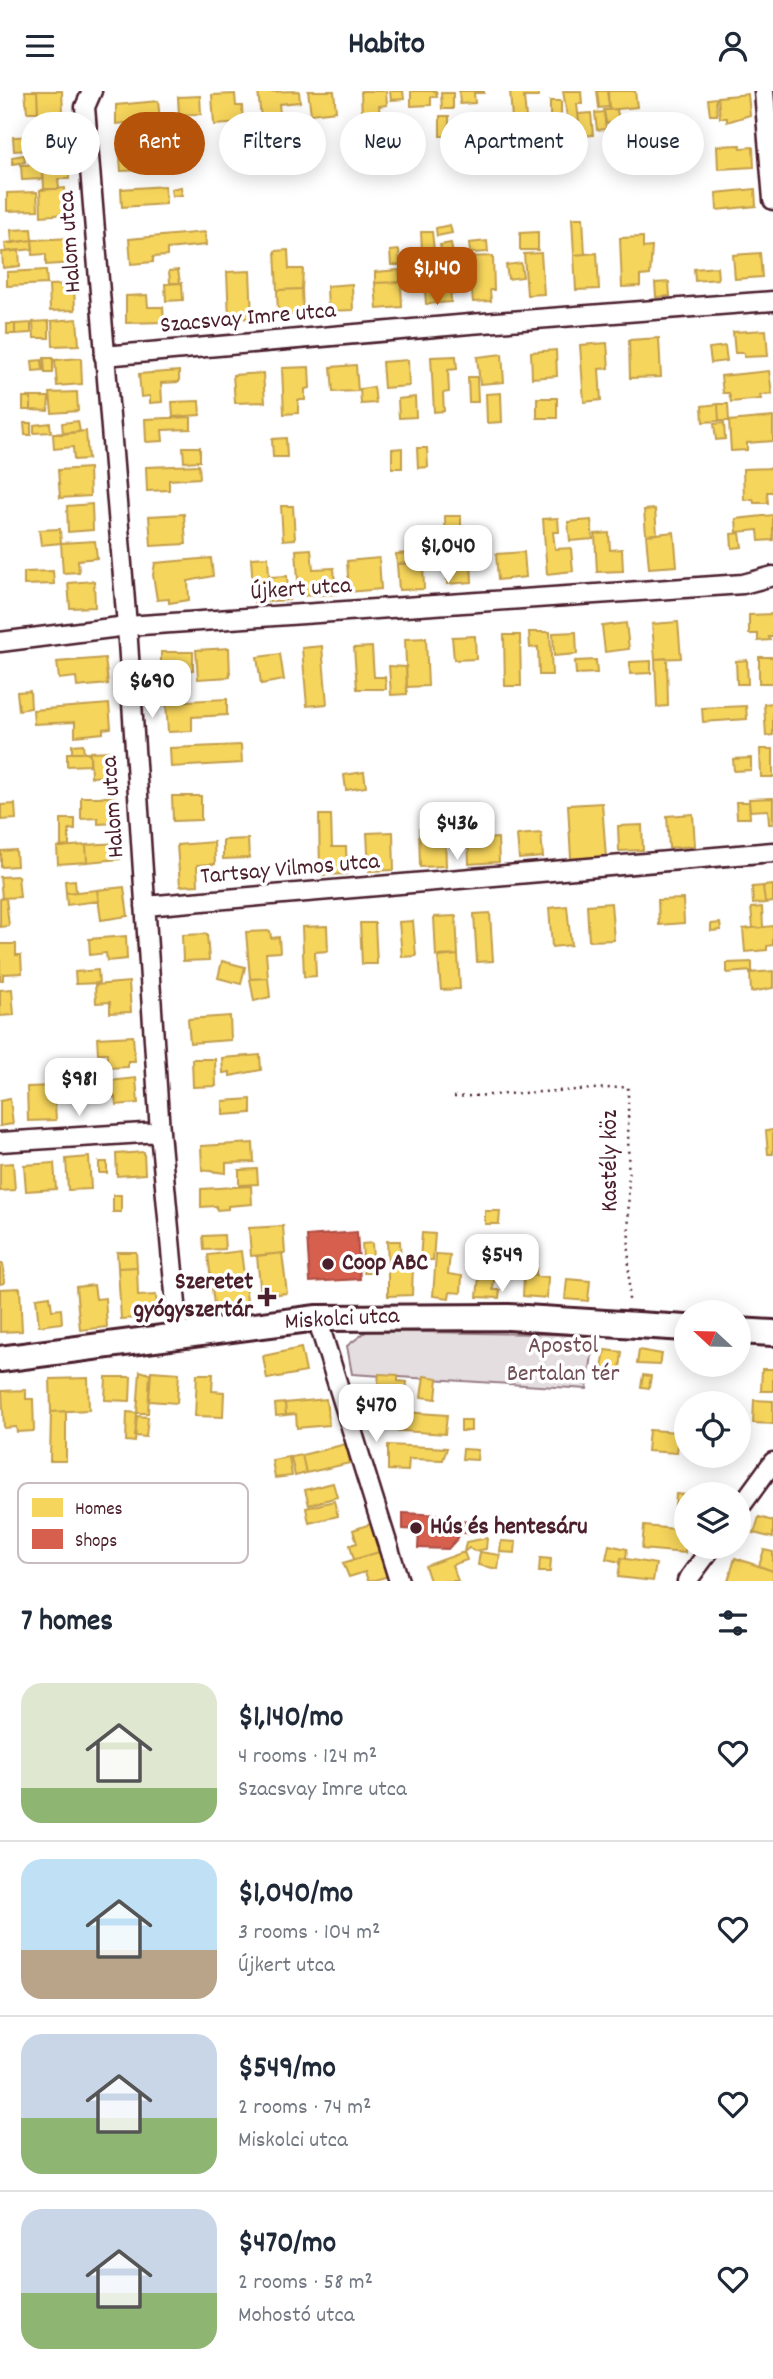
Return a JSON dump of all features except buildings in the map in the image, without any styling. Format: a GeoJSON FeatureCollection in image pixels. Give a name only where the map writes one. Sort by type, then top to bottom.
{"type":"FeatureCollection","features":[{"type":"Feature","properties":{"kind":"main road","name":"Miskolci utca"},"geometry":{"type":"LineString","coordinates":[[0,1359],[317,1318],[509,1317],[674,1327]]}},
{"type":"Feature","properties":{"kind":"main road"},"geometry":{"type":"LineString","coordinates":[[751,1332],[773,1333]]}},
{"type":"Feature","properties":{"kind":"street"},"geometry":{"type":"LineString","coordinates":[[764,91],[773,200]]}},
{"type":"Feature","properties":{"kind":"street","name":"Halom utca"},"geometry":{"type":"LineString","coordinates":[[89,99],[104,356],[127,626],[160,1132],[179,1336]]}},
{"type":"Feature","properties":{"kind":"street","name":"Szacsvay Imre utca"},"geometry":{"type":"LineString","coordinates":[[104,356],[773,301]]}},
{"type":"Feature","properties":{"kind":"street","name":"Újkert utca"},"geometry":{"type":"LineString","coordinates":[[0,642],[127,626],[743,585],[773,576]]}},
{"type":"Feature","properties":{"kind":"street","name":"Tartsay Vilmos utca"},"geometry":{"type":"LineString","coordinates":[[145,906],[773,852]]}},
{"type":"Feature","properties":{"kind":"street"},"geometry":{"type":"LineString","coordinates":[[0,1142],[160,1132]]}},
{"type":"Feature","properties":{"kind":"street"},"geometry":{"type":"LineString","coordinates":[[317,1318],[400,1581]]}},
{"type":"Feature","properties":{"kind":"street"},"geometry":{"type":"LineString","coordinates":[[751,1492],[773,1462]]}},
{"type":"Feature","properties":{"kind":"street"},"geometry":{"type":"LineString","coordinates":[[687,1581],[703,1559]]}},
{"type":"Feature","properties":{"kind":"path","name":"Kastély köz"},"geometry":{"type":"LineString","coordinates":[[454,1097],[628,1087],[629,1324]]}},
{"type":"Feature","properties":{"kind":"green space","name":"Apostol Bertalan tér"},"geometry":{"type":"Polygon","coordinates":[[[367,1331],[595,1335],[587,1389],[352,1374],[347,1346],[367,1331]]]}},
{"type":"Feature","properties":{"kind":"place","name":"Coop ABC"},"geometry":{"type":"Point","coordinates":[328,1264]}},
{"type":"Feature","properties":{"kind":"place","name":"Szeretet gyógyszertár"},"geometry":{"type":"Point","coordinates":[267,1297]}},
{"type":"Feature","properties":{"kind":"place","name":"Hús és hentesáru"},"geometry":{"type":"Point","coordinates":[416,1528]}}]}
